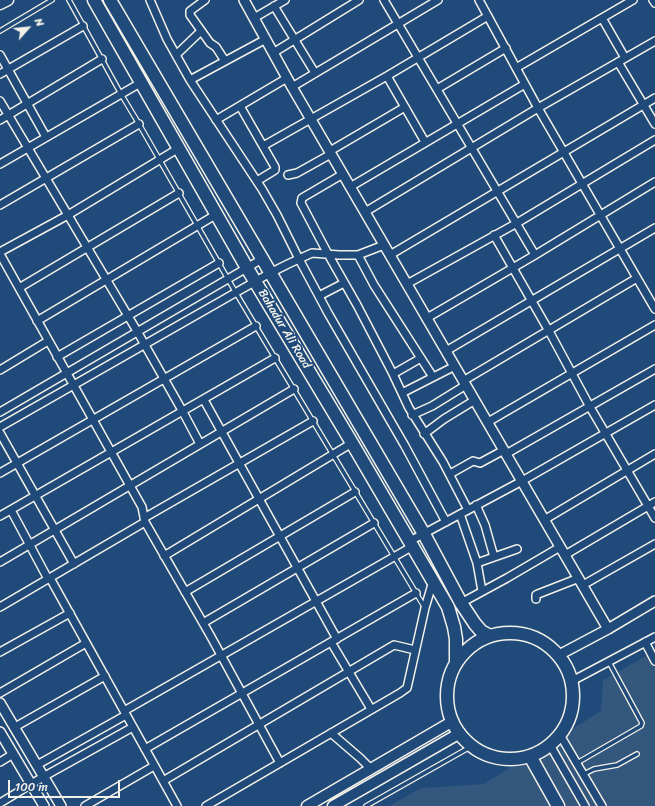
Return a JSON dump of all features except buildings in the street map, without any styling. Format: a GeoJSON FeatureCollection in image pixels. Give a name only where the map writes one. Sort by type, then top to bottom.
{"type":"FeatureCollection","features":[{"type":"Feature","properties":{"kind":"main road"},"geometry":{"type":"LineString","coordinates":[[0,4],[8,0]]}},
{"type":"Feature","properties":{"kind":"main road","name":"Bahadur Ali Road"},"geometry":{"type":"LineString","coordinates":[[94,0],[247,268],[448,606],[456,639],[456,663]]}},
{"type":"Feature","properties":{"kind":"main road","name":"Bahadur Ali Road"},"geometry":{"type":"LineString","coordinates":[[110,0],[424,534],[461,603],[475,624],[490,636]]}},
{"type":"Feature","properties":{"kind":"main road"},"geometry":{"type":"LineString","coordinates":[[506,632],[531,636],[546,644],[559,655],[569,672],[572,681],[572,709],[560,735],[543,750],[530,756],[512,759],[504,759],[487,754],[472,746],[460,733],[450,713],[447,696],[449,679],[456,663],[467,649],[474,644],[490,636],[506,632]]}},
{"type":"Feature","properties":{"kind":"main road"},"geometry":{"type":"LineString","coordinates":[[307,806],[453,721]]}},
{"type":"Feature","properties":{"kind":"main road"},"geometry":{"type":"LineString","coordinates":[[333,806],[460,733]]}},
{"type":"Feature","properties":{"kind":"main road"},"geometry":{"type":"LineString","coordinates":[[530,756],[558,806]]}},
{"type":"Feature","properties":{"kind":"street"},"geometry":{"type":"LineString","coordinates":[[150,0],[167,39],[190,80],[257,181],[277,215],[319,296],[406,446],[446,522]]}},
{"type":"Feature","properties":{"kind":"street"},"geometry":{"type":"LineString","coordinates":[[205,0],[189,13],[225,61]]}},
{"type":"Feature","properties":{"kind":"street"},"geometry":{"type":"LineString","coordinates":[[244,0],[292,87],[608,629]]}},
{"type":"Feature","properties":{"kind":"street"},"geometry":{"type":"LineString","coordinates":[[254,18],[285,0]]}},
{"type":"Feature","properties":{"kind":"street"},"geometry":{"type":"LineString","coordinates":[[273,53],[359,0]]}},
{"type":"Feature","properties":{"kind":"street"},"geometry":{"type":"LineString","coordinates":[[384,0],[536,255]]}},
{"type":"Feature","properties":{"kind":"street"},"geometry":{"type":"LineString","coordinates":[[292,87],[438,0]]}},
{"type":"Feature","properties":{"kind":"street"},"geometry":{"type":"LineString","coordinates":[[479,0],[538,108],[655,309]]}},
{"type":"Feature","properties":{"kind":"street"},"geometry":{"type":"LineString","coordinates":[[516,68],[633,0]]}},
{"type":"Feature","properties":{"kind":"street"},"geometry":{"type":"LineString","coordinates":[[274,6],[315,73]]}},
{"type":"Feature","properties":{"kind":"street"},"geometry":{"type":"LineString","coordinates":[[263,146],[387,76],[488,16]]}},
{"type":"Feature","properties":{"kind":"street"},"geometry":{"type":"LineString","coordinates":[[602,18],[626,58]]}},
{"type":"Feature","properties":{"kind":"street"},"geometry":{"type":"LineString","coordinates":[[0,74],[83,26]]}},
{"type":"Feature","properties":{"kind":"street"},"geometry":{"type":"LineString","coordinates":[[176,55],[201,31]]}},
{"type":"Feature","properties":{"kind":"street"},"geometry":{"type":"LineString","coordinates":[[190,80],[266,39]]}},
{"type":"Feature","properties":{"kind":"street"},"geometry":{"type":"LineString","coordinates":[[365,212],[538,108],[655,41]]}},
{"type":"Feature","properties":{"kind":"street"},"geometry":{"type":"LineString","coordinates":[[437,89],[506,48]]}},
{"type":"Feature","properties":{"kind":"street"},"geometry":{"type":"LineString","coordinates":[[0,55],[46,137]]}},
{"type":"Feature","properties":{"kind":"street"},"geometry":{"type":"LineString","coordinates":[[0,120],[102,59]]}},
{"type":"Feature","properties":{"kind":"street"},"geometry":{"type":"LineString","coordinates":[[618,62],[655,124]]}},
{"type":"Feature","properties":{"kind":"street"},"geometry":{"type":"LineString","coordinates":[[387,76],[425,142]]}},
{"type":"Feature","properties":{"kind":"street"},"geometry":{"type":"LineString","coordinates":[[216,120],[287,78]]}},
{"type":"Feature","properties":{"kind":"street"},"geometry":{"type":"LineString","coordinates":[[0,164],[142,82]]}},
{"type":"Feature","properties":{"kind":"street"},"geometry":{"type":"LineString","coordinates":[[350,187],[525,84]]}},
{"type":"Feature","properties":{"kind":"street"},"geometry":{"type":"LineString","coordinates":[[390,255],[655,98]]}},
{"type":"Feature","properties":{"kind":"street"},"geometry":{"type":"LineString","coordinates":[[0,101],[137,331],[200,444]]}},
{"type":"Feature","properties":{"kind":"street"},"geometry":{"type":"LineString","coordinates":[[240,106],[276,168],[257,181]]}},
{"type":"Feature","properties":{"kind":"street"},"geometry":{"type":"LineString","coordinates":[[288,175],[297,173],[405,107]]}},
{"type":"Feature","properties":{"kind":"street"},"geometry":{"type":"LineString","coordinates":[[0,206],[139,124]]}},
{"type":"Feature","properties":{"kind":"street"},"geometry":{"type":"LineString","coordinates":[[407,284],[516,223],[655,140]]}},
{"type":"Feature","properties":{"kind":"street"},"geometry":{"type":"LineString","coordinates":[[179,148],[68,215],[0,253],[142,508],[145,520],[164,556],[203,623],[280,763]]}},
{"type":"Feature","properties":{"kind":"street"},"geometry":{"type":"LineString","coordinates":[[343,174],[302,198],[301,204],[393,374],[412,415],[450,474],[468,510]]}},
{"type":"Feature","properties":{"kind":"street"},"geometry":{"type":"LineString","coordinates":[[427,318],[536,255],[655,182]]}},
{"type":"Feature","properties":{"kind":"street"},"geometry":{"type":"LineString","coordinates":[[19,288],[179,193]]}},
{"type":"Feature","properties":{"kind":"street"},"geometry":{"type":"LineString","coordinates":[[37,321],[217,214]]}},
{"type":"Feature","properties":{"kind":"street"},"geometry":{"type":"LineString","coordinates":[[446,351],[532,302],[655,228]]}},
{"type":"Feature","properties":{"kind":"street"},"geometry":{"type":"LineString","coordinates":[[494,235],[549,331],[590,407],[655,518]]}},
{"type":"Feature","properties":{"kind":"street"},"geometry":{"type":"LineString","coordinates":[[0,427],[255,281],[299,259],[312,253],[358,255],[384,245]]}},
{"type":"Feature","properties":{"kind":"street"},"geometry":{"type":"LineString","coordinates":[[358,255],[374,285],[433,377]]}},
{"type":"Feature","properties":{"kind":"street"},"geometry":{"type":"LineString","coordinates":[[0,412],[262,259]]}},
{"type":"Feature","properties":{"kind":"street"},"geometry":{"type":"LineString","coordinates":[[57,357],[219,263]]}},
{"type":"Feature","properties":{"kind":"street"},"geometry":{"type":"LineString","coordinates":[[412,415],[432,406],[465,383],[637,278]]}},
{"type":"Feature","properties":{"kind":"street"},"geometry":{"type":"LineString","coordinates":[[319,296],[344,283]]}},
{"type":"Feature","properties":{"kind":"street"},"geometry":{"type":"LineString","coordinates":[[488,422],[655,325]]}},
{"type":"Feature","properties":{"kind":"street"},"geometry":{"type":"LineString","coordinates":[[0,473],[256,326]]}},
{"type":"Feature","properties":{"kind":"street"},"geometry":{"type":"LineString","coordinates":[[0,370],[48,341]]}},
{"type":"Feature","properties":{"kind":"street"},"geometry":{"type":"LineString","coordinates":[[0,516],[275,358]]}},
{"type":"Feature","properties":{"kind":"street"},"geometry":{"type":"LineString","coordinates":[[393,374],[421,358]]}},
{"type":"Feature","properties":{"kind":"street"},"geometry":{"type":"LineString","coordinates":[[402,393],[455,366]]}},
{"type":"Feature","properties":{"kind":"street"},"geometry":{"type":"LineString","coordinates":[[450,474],[473,461],[480,463],[505,452],[590,407],[655,369]]}},
{"type":"Feature","properties":{"kind":"street"},"geometry":{"type":"LineString","coordinates":[[0,562],[294,389]]}},
{"type":"Feature","properties":{"kind":"street"},"geometry":{"type":"LineString","coordinates":[[204,400],[316,601],[348,672],[371,709]]}},
{"type":"Feature","properties":{"kind":"street"},"geometry":{"type":"LineString","coordinates":[[424,434],[444,419],[475,400]]}},
{"type":"Feature","properties":{"kind":"street"},"geometry":{"type":"LineString","coordinates":[[37,765],[221,656],[394,557],[424,534],[522,481],[655,405]]}},
{"type":"Feature","properties":{"kind":"street"},"geometry":{"type":"LineString","coordinates":[[0,606],[74,564],[145,520],[313,421]]}},
{"type":"Feature","properties":{"kind":"street"},"geometry":{"type":"LineString","coordinates":[[0,433],[74,564]]}},
{"type":"Feature","properties":{"kind":"street"},"geometry":{"type":"LineString","coordinates":[[164,556],[352,443]]}},
{"type":"Feature","properties":{"kind":"street"},"geometry":{"type":"LineString","coordinates":[[544,520],[655,454]]}},
{"type":"Feature","properties":{"kind":"street"},"geometry":{"type":"LineString","coordinates":[[185,592],[355,492]]}},
{"type":"Feature","properties":{"kind":"street"},"geometry":{"type":"LineString","coordinates":[[461,603],[655,502]]}},
{"type":"Feature","properties":{"kind":"street"},"geometry":{"type":"LineString","coordinates":[[476,505],[485,525],[494,557]]}},
{"type":"Feature","properties":{"kind":"street"},"geometry":{"type":"LineString","coordinates":[[11,510],[29,545],[70,614],[177,806]]}},
{"type":"Feature","properties":{"kind":"street"},"geometry":{"type":"LineString","coordinates":[[460,514],[477,563],[482,591]]}},
{"type":"Feature","properties":{"kind":"street"},"geometry":{"type":"LineString","coordinates":[[203,623],[374,523]]}},
{"type":"Feature","properties":{"kind":"street"},"geometry":{"type":"LineString","coordinates":[[536,599],[536,595],[538,594],[581,582],[655,544]]}},
{"type":"Feature","properties":{"kind":"street"},"geometry":{"type":"LineString","coordinates":[[477,563],[517,549]]}},
{"type":"Feature","properties":{"kind":"street"},"geometry":{"type":"LineString","coordinates":[[206,806],[400,693],[406,688],[433,580]]}},
{"type":"Feature","properties":{"kind":"street"},"geometry":{"type":"LineString","coordinates":[[145,749],[416,593]]}},
{"type":"Feature","properties":{"kind":"street"},"geometry":{"type":"LineString","coordinates":[[559,655],[655,602]]}},
{"type":"Feature","properties":{"kind":"street"},"geometry":{"type":"LineString","coordinates":[[0,652],[70,614]]}},
{"type":"Feature","properties":{"kind":"street"},"geometry":{"type":"LineString","coordinates":[[572,681],[655,637]]}},
{"type":"Feature","properties":{"kind":"street"},"geometry":{"type":"LineString","coordinates":[[645,642],[655,661]]}},
{"type":"Feature","properties":{"kind":"street"},"geometry":{"type":"LineString","coordinates":[[0,693],[86,643]]}},
{"type":"Feature","properties":{"kind":"street"},"geometry":{"type":"LineString","coordinates":[[163,781],[394,645],[415,650]]}},
{"type":"Feature","properties":{"kind":"street"},"geometry":{"type":"LineString","coordinates":[[15,727],[105,676]]}},
{"type":"Feature","properties":{"kind":"street"},"geometry":{"type":"LineString","coordinates":[[0,703],[60,806]]}},
{"type":"Feature","properties":{"kind":"street"},"geometry":{"type":"LineString","coordinates":[[0,803],[132,727]]}},
{"type":"Feature","properties":{"kind":"street"},"geometry":{"type":"LineString","coordinates":[[0,732],[44,806]]}},
{"type":"Feature","properties":{"kind":"street"},"geometry":{"type":"LineString","coordinates":[[331,733],[360,758],[370,769]]}},
{"type":"Feature","properties":{"kind":"street"},"geometry":{"type":"LineString","coordinates":[[560,735],[602,806]]}},
{"type":"Feature","properties":{"kind":"street"},"geometry":{"type":"LineString","coordinates":[[550,745],[585,806]]}},
{"type":"Feature","properties":{"kind":"street"},"geometry":{"type":"LineString","coordinates":[[0,762],[13,754]]}},
{"type":"Feature","properties":{"kind":"street"},"geometry":{"type":"LineString","coordinates":[[85,806],[154,766]]}},
{"type":"Feature","properties":{"kind":"lane"},"geometry":{"type":"LineString","coordinates":[[0,31],[52,0]]}},
{"type":"Feature","properties":{"kind":"lane"},"geometry":{"type":"LineString","coordinates":[[68,0],[120,94],[160,160],[236,293],[425,608]]}},
{"type":"Feature","properties":{"kind":"lane"},"geometry":{"type":"LineString","coordinates":[[577,763],[641,726],[642,723],[609,662]]}},
{"type":"Feature","properties":{"kind":"lane"},"geometry":{"type":"LineString","coordinates":[[366,806],[472,746]]}},
{"type":"Feature","properties":{"kind":"lane"},"geometry":{"type":"LineString","coordinates":[[584,774],[594,769],[617,765],[637,754]]}},
{"type":"Feature","properties":{"kind":"shaded area"},"geometry":{"type":"Polygon","coordinates":[[[655,651],[655,806],[389,806],[421,788],[484,784],[601,711],[603,680],[655,651]]]}}]}
